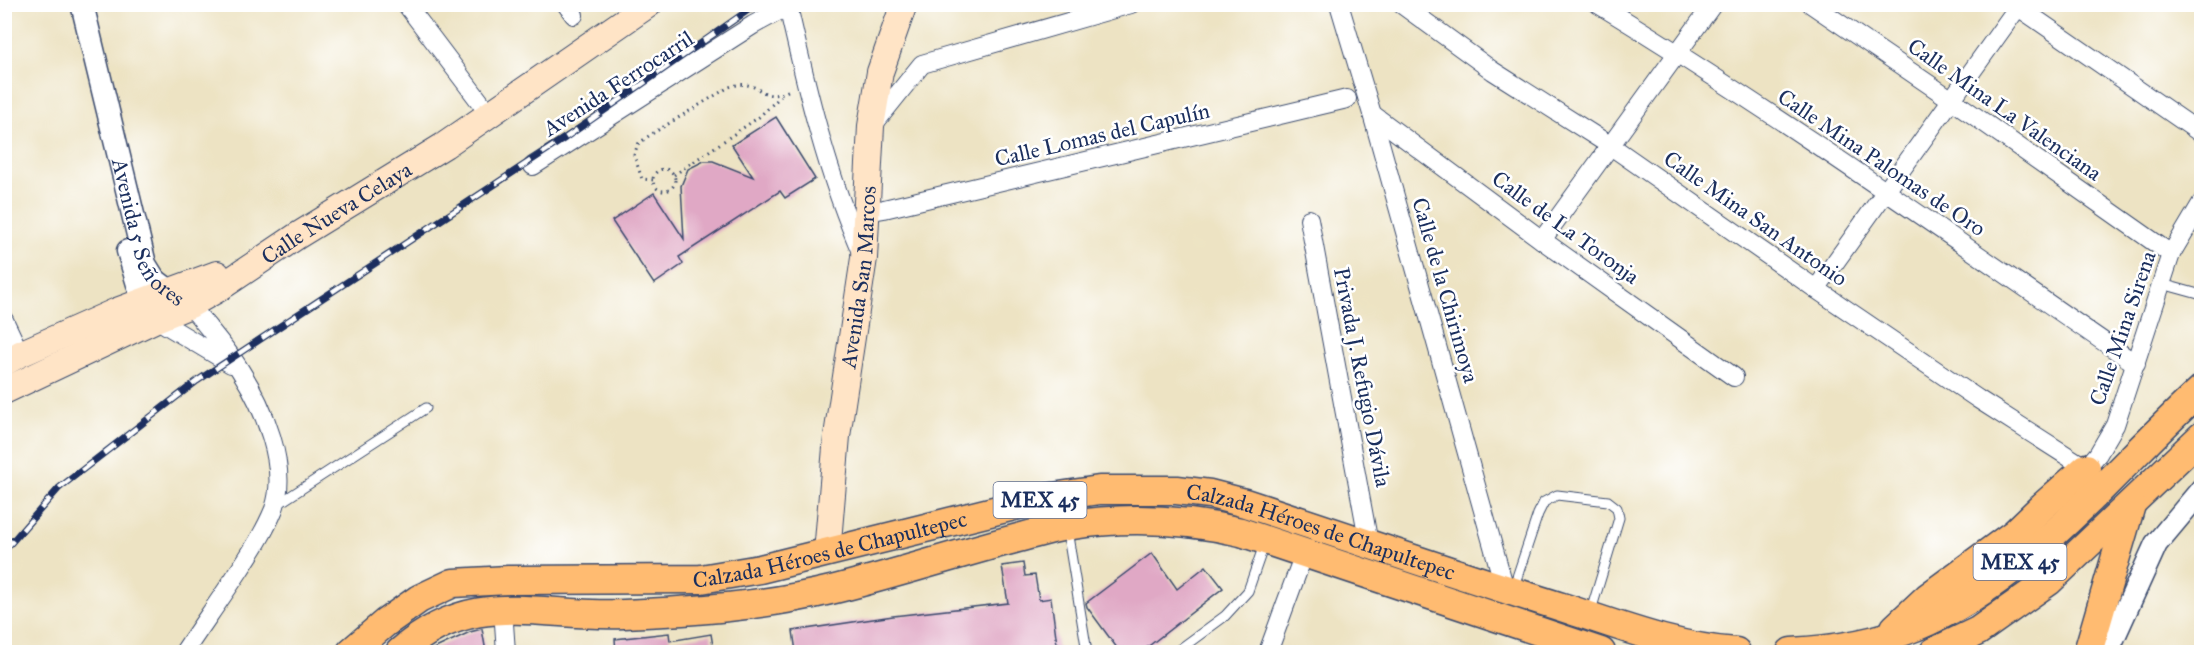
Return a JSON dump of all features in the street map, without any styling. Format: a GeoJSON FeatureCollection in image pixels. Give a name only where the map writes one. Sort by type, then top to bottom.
{"type":"FeatureCollection","features":[{"type":"Feature","properties":{"kind":"main road","name":"Calle Nueva Celaya"},"geometry":{"type":"LineString","coordinates":[[486,111],[628,4]]}},
{"type":"Feature","properties":{"kind":"main road","name":"Calle Nueva Celaya"},"geometry":{"type":"LineString","coordinates":[[12,358],[180,299],[486,111],[650,4]]}},
{"type":"Feature","properties":{"kind":"main road","name":"Avenida San Marcos"},"geometry":{"type":"LineString","coordinates":[[827,553],[837,436],[864,258],[872,126],[880,72],[904,4]]}},
{"type":"Feature","properties":{"kind":"main road","name":"Calle Nueva Celaya"},"geometry":{"type":"LineString","coordinates":[[4,391],[149,310]]}},
{"type":"Feature","properties":{"kind":"main road","name":"MEX 45"},"geometry":{"type":"LineString","coordinates":[[1791,652],[1840,647],[1913,628],[1965,602],[2014,567],[2202,390]]}},
{"type":"Feature","properties":{"kind":"main road","name":"MEX 45"},"geometry":{"type":"LineString","coordinates":[[1934,652],[1978,631],[2049,581],[2202,436]]}},
{"type":"Feature","properties":{"kind":"main road"},"geometry":{"type":"LineString","coordinates":[[1885,636],[1928,597],[2015,534],[2086,468]]}},
{"type":"Feature","properties":{"kind":"main road","name":"Calzada Héroes de Chapultepec"},"geometry":{"type":"LineString","coordinates":[[351,652],[418,599],[453,583],[508,580],[700,579],[760,569],[1046,498],[1099,490],[1177,490],[1210,494],[1245,503],[1589,616],[1677,642],[1710,650],[1736,652]]}},
{"type":"Feature","properties":{"kind":"main road"},"geometry":{"type":"LineString","coordinates":[[2088,652],[2132,504]]}},
{"type":"Feature","properties":{"kind":"main road","name":"Calzada Héroes de Chapultepec"},"geometry":{"type":"LineString","coordinates":[[400,652],[417,638],[446,621],[471,614],[503,609],[620,614],[713,610],[834,589],[1067,526],[1128,520],[1181,520],[1208,524],[1265,540],[1540,637],[1601,652]]}},
{"type":"Feature","properties":{"kind":"street","name":"Avenida 5 Señores"},"geometry":{"type":"LineString","coordinates":[[69,4],[132,268],[149,310],[240,370]]}},
{"type":"Feature","properties":{"kind":"street","name":"Avenida 5 Señores"},"geometry":{"type":"LineString","coordinates":[[82,4],[145,264],[155,280],[180,299],[240,370]]}},
{"type":"Feature","properties":{"kind":"street"},"geometry":{"type":"LineString","coordinates":[[406,4],[486,111]]}},
{"type":"Feature","properties":{"kind":"street"},"geometry":{"type":"LineString","coordinates":[[872,126],[922,64],[1131,4]]}},
{"type":"Feature","properties":{"kind":"street","name":"Calle de la Chirimoya"},"geometry":{"type":"LineString","coordinates":[[1339,4],[1508,590]]}},
{"type":"Feature","properties":{"kind":"street","name":"Calle Mina Palomas de Oro"},"geometry":{"type":"LineString","coordinates":[[1598,4],[1679,54],[2136,364]]}},
{"type":"Feature","properties":{"kind":"street"},"geometry":{"type":"LineString","coordinates":[[1542,240],[1679,54],[1713,4]]}},
{"type":"Feature","properties":{"kind":"street","name":"Calle Mina La Valenciana"},"geometry":{"type":"LineString","coordinates":[[1811,4],[1953,100],[2171,254]]}},
{"type":"Feature","properties":{"kind":"street"},"geometry":{"type":"LineString","coordinates":[[790,5],[805,83],[846,218],[864,258]]}},
{"type":"Feature","properties":{"kind":"street","name":"Avenida Ferrocarril"},"geometry":{"type":"LineString","coordinates":[[533,166],[753,25],[790,5]]}},
{"type":"Feature","properties":{"kind":"street","name":"Calle Mina San Antonio"},"geometry":{"type":"LineString","coordinates":[[1402,5],[1493,70],[1611,146],[1815,289],[1978,399],[2086,468]]}},
{"type":"Feature","properties":{"kind":"street"},"geometry":{"type":"LineString","coordinates":[[1815,289],[1953,100],[2017,5],[2202,134]]}},
{"type":"Feature","properties":{"kind":"street","name":"Calle Lomas del Capulín"},"geometry":{"type":"LineString","coordinates":[[867,212],[1347,99]]}},
{"type":"Feature","properties":{"kind":"street","name":"Calle de La Toronja"},"geometry":{"type":"LineString","coordinates":[[1372,114],[1542,240],[1734,377]]}},
{"type":"Feature","properties":{"kind":"street","name":"Calle Mina Sirena"},"geometry":{"type":"LineString","coordinates":[[2086,468],[2098,454],[2115,425],[2171,254],[2202,202]]}},
{"type":"Feature","properties":{"kind":"street","name":"Privada J. Refugio Dávila"},"geometry":{"type":"LineString","coordinates":[[1309,219],[1370,544]]}},
{"type":"Feature","properties":{"kind":"street"},"geometry":{"type":"LineString","coordinates":[[4,320],[12,358]]}},
{"type":"Feature","properties":{"kind":"street"},"geometry":{"type":"LineString","coordinates":[[184,652],[252,551],[275,507],[278,484],[276,452],[267,424],[240,370]]}},
{"type":"Feature","properties":{"kind":"street"},"geometry":{"type":"LineString","coordinates":[[2107,652],[2156,544],[2201,491]]}},
{"type":"Feature","properties":{"kind":"street"},"geometry":{"type":"LineString","coordinates":[[1268,652],[1304,554]]}},
{"type":"Feature","properties":{"kind":"street"},"geometry":{"type":"LineString","coordinates":[[503,609],[506,652]]}},
{"type":"Feature","properties":{"kind":"lane"},"geometry":{"type":"LineString","coordinates":[[2162,284],[2202,295]]}},
{"type":"Feature","properties":{"kind":"lane"},"geometry":{"type":"LineString","coordinates":[[275,507],[426,408]]}},
{"type":"Feature","properties":{"kind":"lane"},"geometry":{"type":"LineString","coordinates":[[1508,590],[1544,502],[1557,495],[1608,501],[1617,508],[1619,518],[1589,616]]}},
{"type":"Feature","properties":{"kind":"lane"},"geometry":{"type":"LineString","coordinates":[[1067,526],[1087,652]]}},
{"type":"Feature","properties":{"kind":"lane"},"geometry":{"type":"LineString","coordinates":[[1176,652],[1225,616],[1248,591],[1265,540]]}},
{"type":"Feature","properties":{"kind":"path"},"geometry":{"type":"LineString","coordinates":[[653,180],[642,179],[634,155],[639,144],[650,135],[729,87],[741,83],[753,86],[774,97],[805,83]]}},
{"type":"Feature","properties":{"kind":"path"},"geometry":{"type":"LineString","coordinates":[[674,175],[759,117],[782,94]]}},
{"type":"Feature","properties":{"kind":"path"},"geometry":{"type":"LineString","coordinates":[[662,170],[669,170],[674,175],[674,186],[665,191],[655,187],[653,180],[662,170]]}},
{"type":"Feature","properties":{"kind":"building"},"geometry":{"type":"Polygon","coordinates":[[[776,117],[815,179],[785,198],[780,191],[679,257],[683,264],[654,284],[612,221],[654,193],[684,239],[681,186],[688,169],[704,161],[713,161],[753,177],[732,145],[776,117]]]}},
{"type":"Feature","properties":{"kind":"building"},"geometry":{"type":"Polygon","coordinates":[[[1152,553],[1177,589],[1206,566],[1223,588],[1141,652],[1120,652],[1086,603],[1152,553]]]}},
{"type":"Feature","properties":{"kind":"building"},"geometry":{"type":"Polygon","coordinates":[[[1023,563],[1025,576],[1035,575],[1039,600],[1051,598],[1058,652],[796,652],[793,631],[893,616],[1008,603],[1002,566],[1023,563]]]}},
{"type":"Feature","properties":{"kind":"building"},"geometry":{"type":"Polygon","coordinates":[[[482,629],[486,652],[427,652],[470,632],[482,629]]]}},
{"type":"Feature","properties":{"kind":"building"},"geometry":{"type":"Polygon","coordinates":[[[669,633],[670,641],[711,634],[714,652],[616,652],[615,639],[669,633]]]}},
{"type":"Feature","properties":{"kind":"railway"},"geometry":{"type":"LineString","coordinates":[[4,551],[59,488],[197,381],[565,138],[757,4]]}}]}
